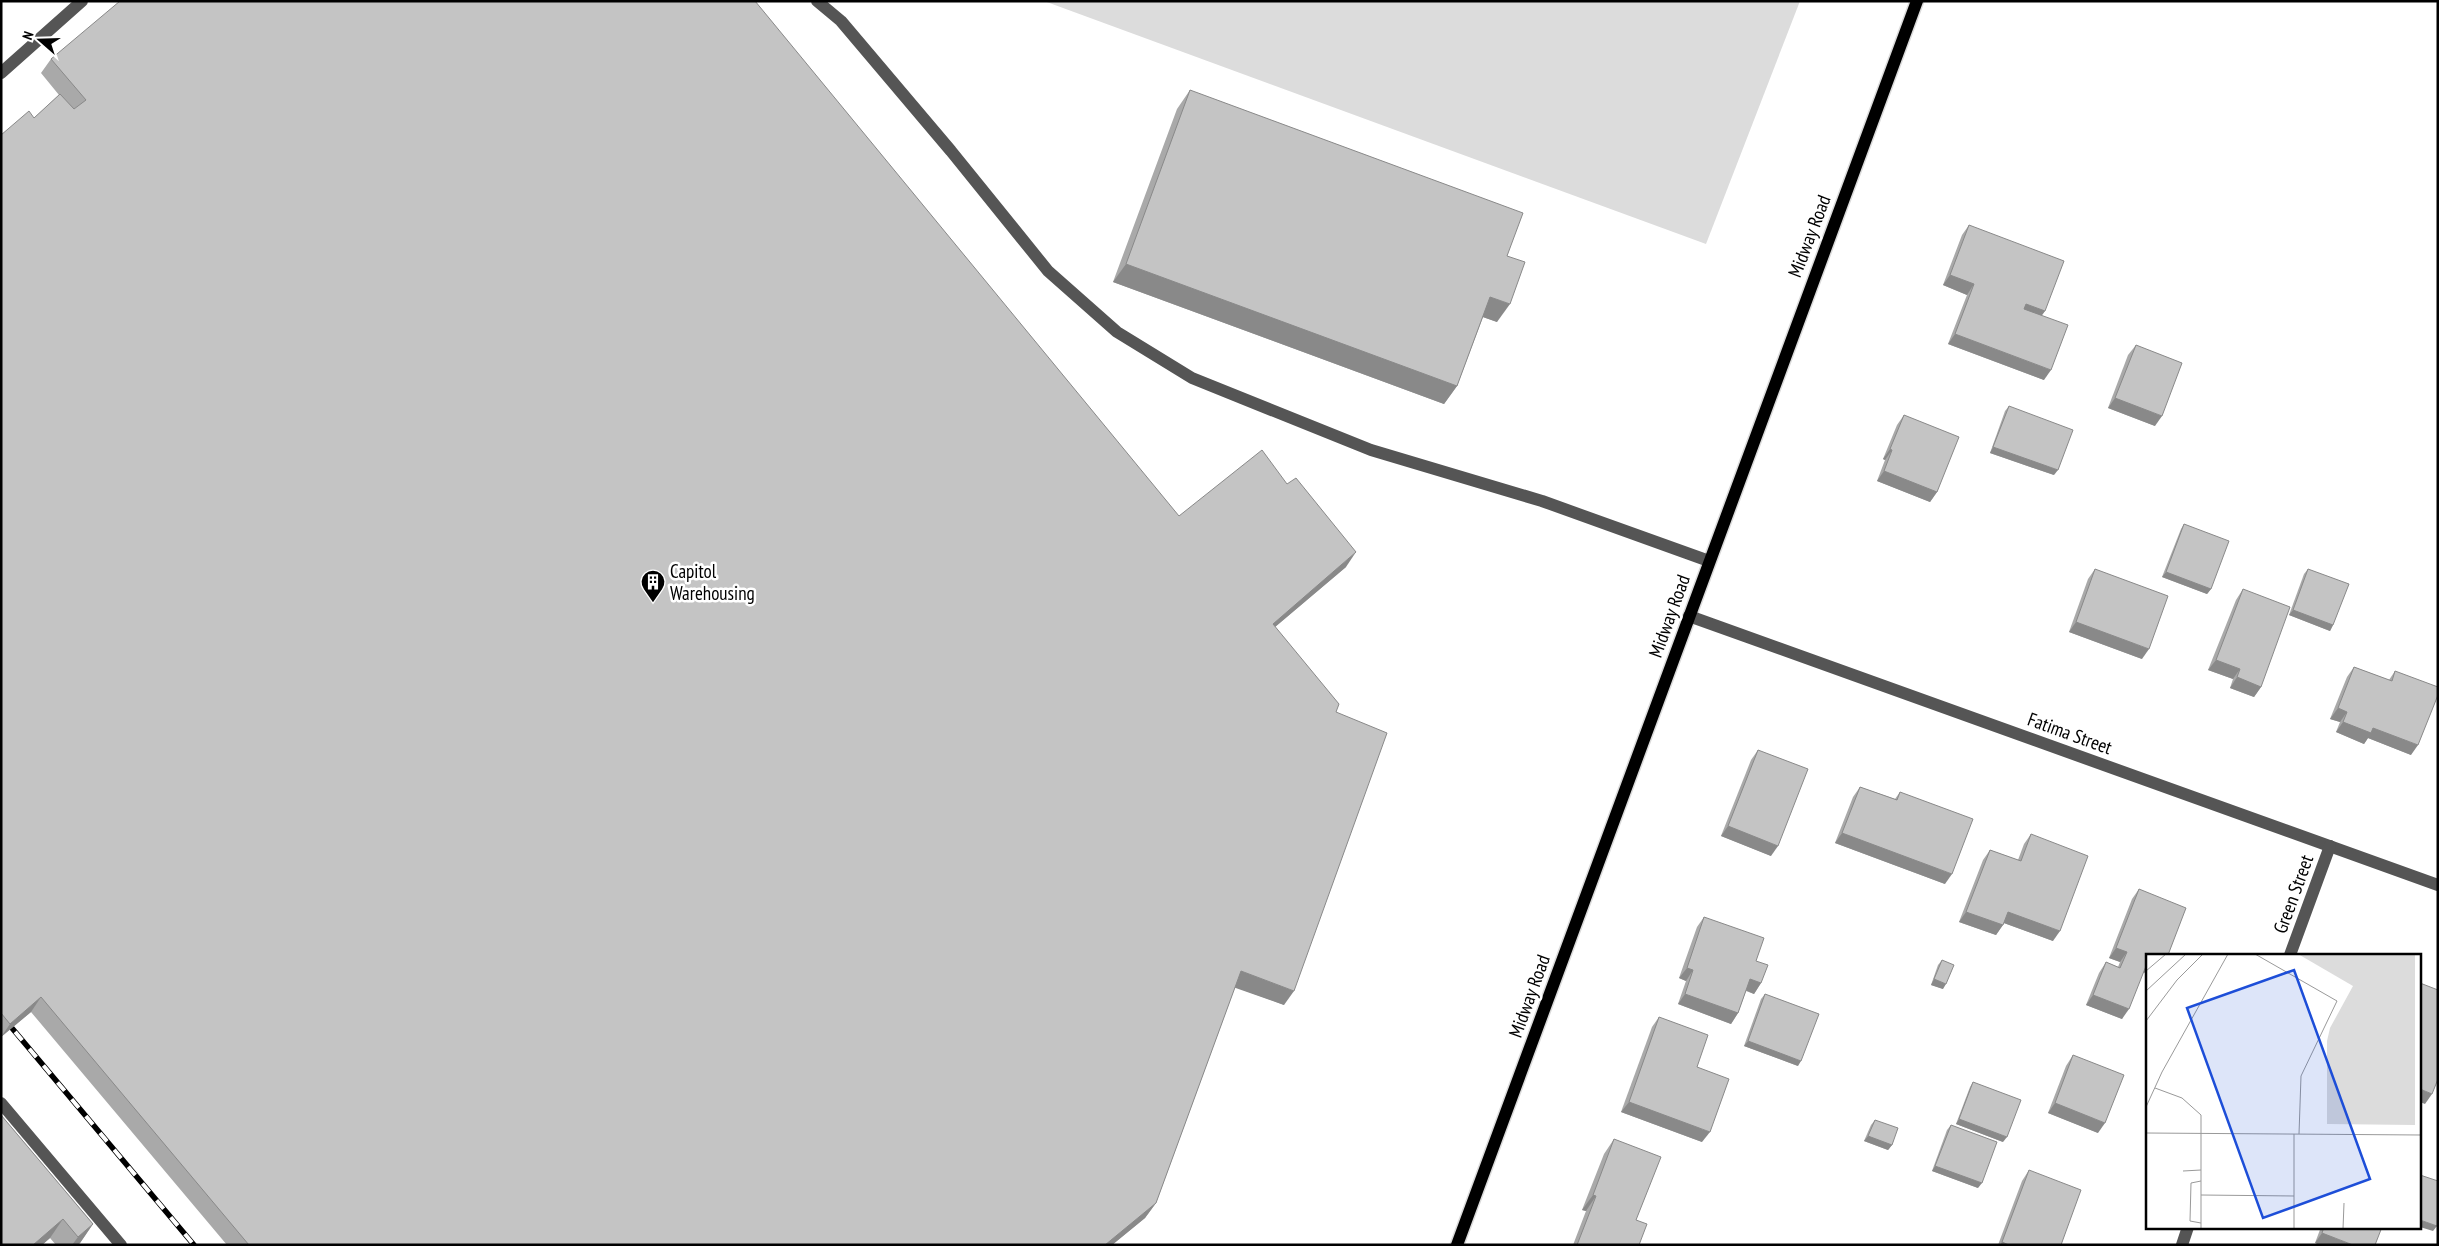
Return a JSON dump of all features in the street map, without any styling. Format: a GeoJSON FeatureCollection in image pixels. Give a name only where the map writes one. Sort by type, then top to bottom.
{"type":"FeatureCollection","features":[{"type":"Feature","properties":{"kind":"main road","name":"Midway Road"},"geometry":{"type":"LineString","coordinates":[[1457,1245],[1917,1]]}},
{"type":"Feature","properties":{"kind":"street"},"geometry":{"type":"LineString","coordinates":[[1,73],[82,1]]}},
{"type":"Feature","properties":{"kind":"street"},"geometry":{"type":"LineString","coordinates":[[817,1],[841,21],[951,151],[1048,271],[1117,332],[1192,378],[1371,450],[1542,501],[1709,561]]}},
{"type":"Feature","properties":{"kind":"street","name":"Fatima Street"},"geometry":{"type":"LineString","coordinates":[[1689,616],[2438,885]]}},
{"type":"Feature","properties":{"kind":"street","name":"Green Street"},"geometry":{"type":"LineString","coordinates":[[2290,954],[2330,846]]}},
{"type":"Feature","properties":{"kind":"street"},"geometry":{"type":"LineString","coordinates":[[1,1102],[121,1245]]}},
{"type":"Feature","properties":{"kind":"street"},"geometry":{"type":"LineString","coordinates":[[2182,1245],[2188,1228]]}},
{"type":"Feature","properties":{"kind":"shaded area"},"geometry":{"type":"Polygon","coordinates":[[[1044,1],[1800,1],[1706,244],[1044,1]]]}},
{"type":"Feature","properties":{"kind":"building","name":"Capitol Warehousing"},"geometry":{"type":"Polygon","coordinates":[[[120,1],[755,1],[1179,516],[1262,450],[1287,484],[1296,478],[1356,552],[1273,624],[1339,704],[1336,712],[1387,733],[1294,991],[1241,971],[1156,1203],[1105,1245],[249,1245],[41,997],[10,1024],[1,1013],[1,135],[29,111],[34,118],[60,94],[74,109],[86,100],[51,59],[120,1]]]}},
{"type":"Feature","properties":{"kind":"building"},"geometry":{"type":"Polygon","coordinates":[[[1190,90],[1523,213],[1507,256],[1525,262],[1510,304],[1490,297],[1457,386],[1126,264],[1190,90]]]}},
{"type":"Feature","properties":{"kind":"building"},"geometry":{"type":"Polygon","coordinates":[[[1969,225],[2064,261],[2045,311],[2026,304],[2024,309],[2068,325],[2051,370],[1955,334],[1974,284],[1950,275],[1969,225]]]}},
{"type":"Feature","properties":{"kind":"building"},"geometry":{"type":"Polygon","coordinates":[[[2136,345],[2182,363],[2162,416],[2115,398],[2136,345]]]}},
{"type":"Feature","properties":{"kind":"building"},"geometry":{"type":"Polygon","coordinates":[[[2009,406],[2073,430],[2058,470],[1993,447],[2009,406]]]}},
{"type":"Feature","properties":{"kind":"building"},"geometry":{"type":"Polygon","coordinates":[[[1904,415],[1959,437],[1937,492],[1884,471],[1892,450],[1890,449],[1904,415]]]}},
{"type":"Feature","properties":{"kind":"building"},"geometry":{"type":"Polygon","coordinates":[[[2184,524],[2229,541],[2211,589],[2166,572],[2184,524]]]}},
{"type":"Feature","properties":{"kind":"building"},"geometry":{"type":"Polygon","coordinates":[[[2095,569],[2168,596],[2149,649],[2076,622],[2095,569]]]}},
{"type":"Feature","properties":{"kind":"building"},"geometry":{"type":"Polygon","coordinates":[[[2308,569],[2349,584],[2333,625],[2293,610],[2308,569]]]}},
{"type":"Feature","properties":{"kind":"building"},"geometry":{"type":"Polygon","coordinates":[[[2243,589],[2290,607],[2261,687],[2237,677],[2240,669],[2216,660],[2243,589]]]}},
{"type":"Feature","properties":{"kind":"building"},"geometry":{"type":"Polygon","coordinates":[[[2354,667],[2392,681],[2395,671],[2438,687],[2438,695],[2418,745],[2373,728],[2371,733],[2343,722],[2347,712],[2338,708],[2354,667]]]}},
{"type":"Feature","properties":{"kind":"building"},"geometry":{"type":"Polygon","coordinates":[[[1758,750],[1808,769],[1778,846],[1728,826],[1758,750]]]}},
{"type":"Feature","properties":{"kind":"building"},"geometry":{"type":"Polygon","coordinates":[[[1860,787],[1897,800],[1900,792],[1973,819],[1952,874],[1842,833],[1860,787]]]}},
{"type":"Feature","properties":{"kind":"building"},"geometry":{"type":"Polygon","coordinates":[[[2031,834],[2088,856],[2060,931],[2008,912],[2003,925],[1966,912],[1990,850],[2021,861],[2031,834]]]}},
{"type":"Feature","properties":{"kind":"building"},"geometry":{"type":"Polygon","coordinates":[[[2139,889],[2186,908],[2168,954],[2146,954],[2146,966],[2129,1009],[2093,995],[2106,962],[2120,968],[2127,952],[2116,948],[2139,889]]]}},
{"type":"Feature","properties":{"kind":"building"},"geometry":{"type":"Polygon","coordinates":[[[1704,917],[1764,938],[1756,961],[1768,965],[1761,983],[1750,979],[1738,1013],[1685,994],[1693,970],[1687,968],[1704,917]]]}},
{"type":"Feature","properties":{"kind":"building"},"geometry":{"type":"Polygon","coordinates":[[[1942,960],[1954,965],[1946,984],[1934,979],[1942,960]]]}},
{"type":"Feature","properties":{"kind":"building"},"geometry":{"type":"Polygon","coordinates":[[[2422,984],[2438,990],[2438,1079],[2432,1094],[2422,1090],[2422,984]]]}},
{"type":"Feature","properties":{"kind":"building"},"geometry":{"type":"Polygon","coordinates":[[[1765,994],[1819,1014],[1801,1061],[1748,1041],[1765,994]]]}},
{"type":"Feature","properties":{"kind":"building"},"geometry":{"type":"Polygon","coordinates":[[[1659,1017],[1708,1035],[1697,1067],[1729,1079],[1710,1132],[1629,1102],[1659,1017]]]}},
{"type":"Feature","properties":{"kind":"building"},"geometry":{"type":"Polygon","coordinates":[[[2073,1055],[2124,1075],[2105,1123],[2055,1103],[2073,1055]]]}},
{"type":"Feature","properties":{"kind":"building"},"geometry":{"type":"Polygon","coordinates":[[[1973,1082],[2021,1100],[2007,1137],[1959,1119],[1973,1082]]]}},
{"type":"Feature","properties":{"kind":"building"},"geometry":{"type":"Polygon","coordinates":[[[1,1115],[93,1224],[78,1237],[63,1219],[33,1245],[1,1245],[1,1115]]]}},
{"type":"Feature","properties":{"kind":"building"},"geometry":{"type":"Polygon","coordinates":[[[1875,1120],[1898,1128],[1892,1145],[1868,1136],[1875,1120]]]}},
{"type":"Feature","properties":{"kind":"building"},"geometry":{"type":"Polygon","coordinates":[[[1951,1125],[1997,1142],[1982,1183],[1935,1166],[1951,1125]]]}},
{"type":"Feature","properties":{"kind":"building"},"geometry":{"type":"Polygon","coordinates":[[[1614,1139],[1661,1157],[1636,1220],[1647,1224],[1639,1245],[1577,1245],[1596,1196],[1593,1195],[1614,1139]]]}},
{"type":"Feature","properties":{"kind":"building"},"geometry":{"type":"Polygon","coordinates":[[[2029,1170],[2081,1190],[2061,1245],[2009,1245],[2002,1242],[2029,1170]]]}},
{"type":"Feature","properties":{"kind":"building"},"geometry":{"type":"Polygon","coordinates":[[[2422,1176],[2438,1181],[2437,1226],[2422,1221],[2422,1176]]]}},
{"type":"Feature","properties":{"kind":"building"},"geometry":{"type":"Polygon","coordinates":[[[2324,1228],[2382,1228],[2375,1245],[2353,1245],[2322,1233],[2324,1228]]]}},
{"type":"Feature","properties":{"kind":"railway"},"geometry":{"type":"LineString","coordinates":[[1,1015],[194,1245]]}},
{"type":"Feature","properties":{"kind":"place","name":"Capitol Warehousing"},"geometry":{"type":"Point","coordinates":[653,603]}}]}
